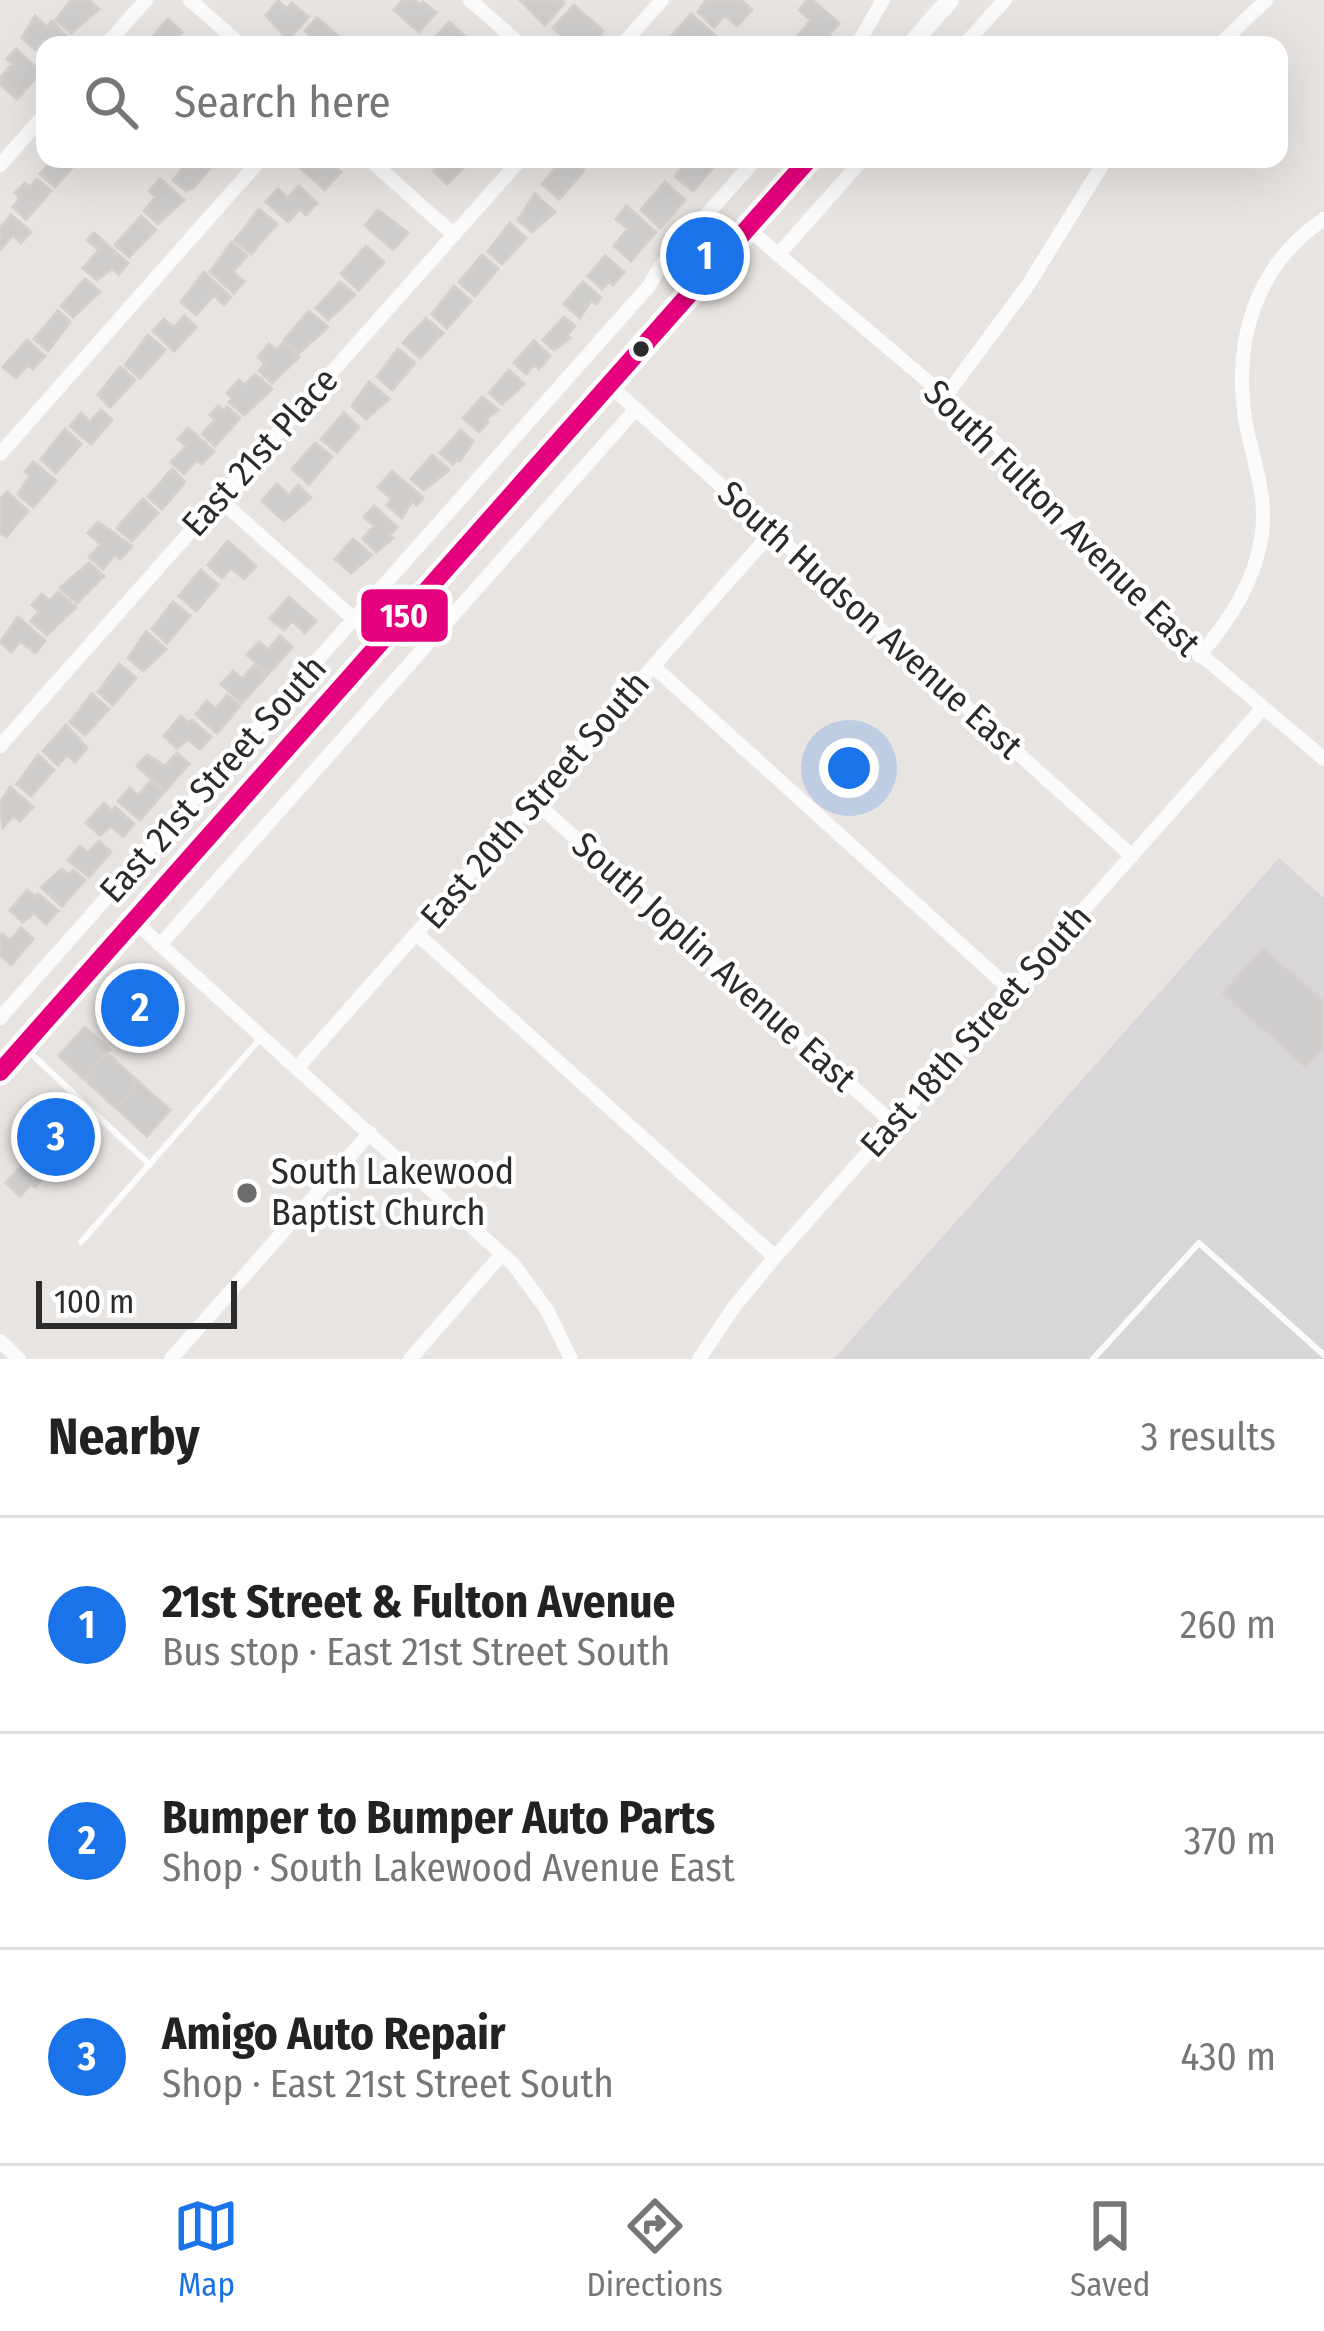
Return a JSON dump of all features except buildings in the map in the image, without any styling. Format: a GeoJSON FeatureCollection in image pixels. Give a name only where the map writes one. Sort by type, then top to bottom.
{"type":"FeatureCollection","features":[{"type":"Feature","properties":{"kind":"main road"},"geometry":{"type":"LineString","coordinates":[[918,36],[950,0]]}},
{"type":"Feature","properties":{"kind":"main road","name":"East 21st Street South"},"geometry":{"type":"LineString","coordinates":[[0,1072],[801,168]]}},
{"type":"Feature","properties":{"kind":"street"},"geometry":{"type":"LineString","coordinates":[[114,36],[146,0]]}},
{"type":"Feature","properties":{"kind":"street"},"geometry":{"type":"LineString","coordinates":[[190,0],[231,36]]}},
{"type":"Feature","properties":{"kind":"street"},"geometry":{"type":"LineString","coordinates":[[470,0],[511,36]]}},
{"type":"Feature","properties":{"kind":"street"},"geometry":{"type":"LineString","coordinates":[[630,36],[662,0]]}},
{"type":"Feature","properties":{"kind":"street"},"geometry":{"type":"LineString","coordinates":[[861,36],[883,0]]}},
{"type":"Feature","properties":{"kind":"street"},"geometry":{"type":"LineString","coordinates":[[972,36],[1005,0]]}},
{"type":"Feature","properties":{"kind":"street"},"geometry":{"type":"LineString","coordinates":[[1229,36],[1267,0]]}},
{"type":"Feature","properties":{"kind":"street"},"geometry":{"type":"LineString","coordinates":[[0,165],[36,124]]}},
{"type":"Feature","properties":{"kind":"street"},"geometry":{"type":"LineString","coordinates":[[0,454],[253,168]]}},
{"type":"Feature","properties":{"kind":"street"},"geometry":{"type":"LineString","coordinates":[[379,168],[454,235]]}},
{"type":"Feature","properties":{"kind":"street","name":"East 21st Place"},"geometry":{"type":"LineString","coordinates":[[0,746],[513,168]]}},
{"type":"Feature","properties":{"kind":"street","name":"East 21st Street South"},"geometry":{"type":"LineString","coordinates":[[0,1018],[650,286],[660,267],[748,168]]}},
{"type":"Feature","properties":{"kind":"street"},"geometry":{"type":"LineString","coordinates":[[778,255],[855,168]]}},
{"type":"Feature","properties":{"kind":"street"},"geometry":{"type":"LineString","coordinates":[[945,397],[1028,285],[1100,168]]}},
{"type":"Feature","properties":{"kind":"street"},"geometry":{"type":"LineString","coordinates":[[1199,656],[1241,597],[1262,536],[1259,468],[1247,429],[1241,374],[1246,326],[1278,262],[1322,224]]}},
{"type":"Feature","properties":{"kind":"street","name":"South Fulton Avenue East"},"geometry":{"type":"LineString","coordinates":[[747,228],[1012,458],[1151,613],[1324,759]]}},
{"type":"Feature","properties":{"kind":"street","name":"South Hudson Avenue East"},"geometry":{"type":"LineString","coordinates":[[609,385],[1132,856]]}},
{"type":"Feature","properties":{"kind":"street","name":"East 21st Street South"},"geometry":{"type":"LineString","coordinates":[[160,945],[636,409]]}},
{"type":"Feature","properties":{"kind":"street"},"geometry":{"type":"LineString","coordinates":[[219,499],[381,643]]}},
{"type":"Feature","properties":{"kind":"street","name":"East 20th Street South"},"geometry":{"type":"LineString","coordinates":[[297,1068],[772,532]]}},
{"type":"Feature","properties":{"kind":"street"},"geometry":{"type":"LineString","coordinates":[[653,666],[1011,990]]}},
{"type":"Feature","properties":{"kind":"street","name":"East 18th Street South"},"geometry":{"type":"LineString","coordinates":[[699,1359],[776,1257],[1262,709]]}},
{"type":"Feature","properties":{"kind":"street","name":"South Joplin Avenue East"},"geometry":{"type":"LineString","coordinates":[[534,801],[894,1124]]}},
{"type":"Feature","properties":{"kind":"street"},"geometry":{"type":"LineString","coordinates":[[134,921],[502,1254],[536,1294],[571,1359]]}},
{"type":"Feature","properties":{"kind":"street"},"geometry":{"type":"LineString","coordinates":[[417,934],[776,1257]]}},
{"type":"Feature","properties":{"kind":"street"},"geometry":{"type":"LineString","coordinates":[[171,1359],[370,1133]]}},
{"type":"Feature","properties":{"kind":"street"},"geometry":{"type":"LineString","coordinates":[[410,1359],[502,1254]]}},
{"type":"Feature","properties":{"kind":"street"},"geometry":{"type":"LineString","coordinates":[[0,1341],[19,1359]]}},
{"type":"Feature","properties":{"kind":"lane"},"geometry":{"type":"LineString","coordinates":[[81,1242],[262,1036]]}},
{"type":"Feature","properties":{"kind":"lane"},"geometry":{"type":"LineString","coordinates":[[23,1046],[150,1166]]}},
{"type":"Feature","properties":{"kind":"lane"},"geometry":{"type":"LineString","coordinates":[[1093,1359],[1199,1243],[1324,1355]]}},
{"type":"Feature","properties":{"kind":"shaded area"},"geometry":{"type":"Polygon","coordinates":[[[1279,858],[1324,898],[1324,1359],[834,1359],[1279,858]]]}},
{"type":"Feature","properties":{"kind":"transit line","name":"150"},"geometry":{"type":"LineString","coordinates":[[0,1072],[801,168]]}},
{"type":"Feature","properties":{"kind":"place","name":"21st Street & Fulton Avenue"},"geometry":{"type":"Point","coordinates":[705,256]}},
{"type":"Feature","properties":{"kind":"place","name":"Bumper to Bumper Auto Parts"},"geometry":{"type":"Point","coordinates":[140,1008]}},
{"type":"Feature","properties":{"kind":"place","name":"Amigo Auto Repair"},"geometry":{"type":"Point","coordinates":[56,1137]}},
{"type":"Feature","properties":{"kind":"place","name":"South Lakewood Baptist Church"},"geometry":{"type":"Point","coordinates":[247,1193]}}]}
